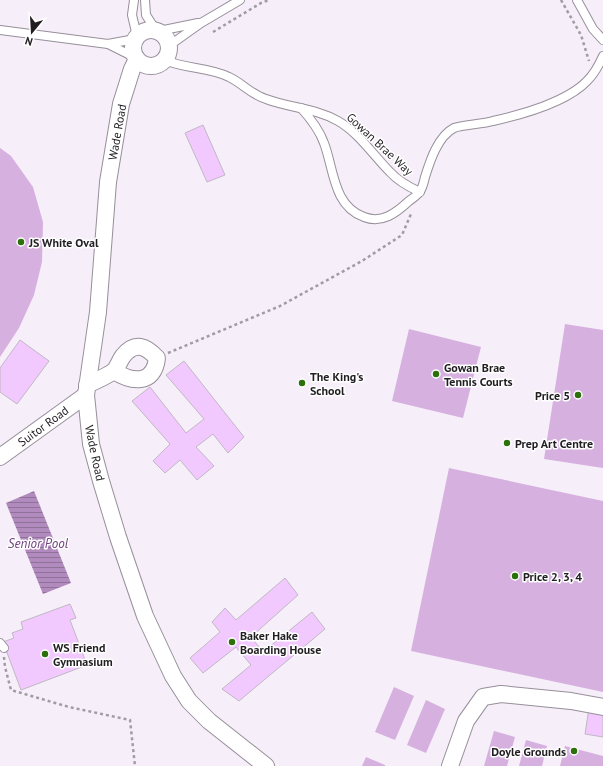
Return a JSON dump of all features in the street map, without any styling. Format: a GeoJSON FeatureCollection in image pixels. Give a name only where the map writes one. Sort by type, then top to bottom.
{"type":"FeatureCollection","features":[{"type":"Feature","properties":{"kind":"street"},"geometry":{"type":"LineString","coordinates":[[125,90],[145,71],[163,57],[166,37],[157,30],[145,30],[136,38],[133,49],[137,59],[144,65],[163,57]]}},
{"type":"Feature","properties":{"kind":"street","name":"Wade Road"},"geometry":{"type":"LineString","coordinates":[[137,59],[121,104],[108,182],[98,312],[87,390],[91,444],[101,481],[145,616],[170,669],[189,700],[209,721],[266,766]]}},
{"type":"Feature","properties":{"kind":"street"},"geometry":{"type":"LineString","coordinates":[[142,347],[151,351],[157,358],[156,366],[151,374],[145,378],[134,380],[124,377],[114,371],[124,355],[134,348],[142,347]]}},
{"type":"Feature","properties":{"kind":"street","name":"Suitor Road"},"geometry":{"type":"LineString","coordinates":[[0,457],[114,371]]}},
{"type":"Feature","properties":{"kind":"street"},"geometry":{"type":"LineString","coordinates":[[450,766],[466,721],[483,697],[501,694],[571,701],[603,707]]}},
{"type":"Feature","properties":{"kind":"lane"},"geometry":{"type":"LineString","coordinates":[[0,30],[108,44],[136,38],[132,15],[134,0]]}},
{"type":"Feature","properties":{"kind":"lane"},"geometry":{"type":"LineString","coordinates":[[145,0],[146,15],[157,30],[201,23]]}},
{"type":"Feature","properties":{"kind":"lane"},"geometry":{"type":"LineString","coordinates":[[163,57],[201,23],[240,0]]}},
{"type":"Feature","properties":{"kind":"lane"},"geometry":{"type":"LineString","coordinates":[[577,0],[593,29],[603,40]]}},
{"type":"Feature","properties":{"kind":"lane"},"geometry":{"type":"LineString","coordinates":[[108,44],[137,59]]}},
{"type":"Feature","properties":{"kind":"lane","name":"Gowan Brae Way"},"geometry":{"type":"LineString","coordinates":[[163,57],[176,65],[199,68],[230,77],[264,99],[327,115],[351,130],[391,173],[407,186],[420,192],[430,160],[440,141],[454,128],[492,122],[529,112],[566,96],[586,82],[603,56]]}},
{"type":"Feature","properties":{"kind":"lane"},"geometry":{"type":"LineString","coordinates":[[301,108],[319,131],[324,143],[339,196],[348,208],[363,217],[375,220],[387,218],[398,211],[420,192]]}},
{"type":"Feature","properties":{"kind":"path"},"geometry":{"type":"LineString","coordinates":[[212,32],[261,3],[269,0]]}},
{"type":"Feature","properties":{"kind":"path"},"geometry":{"type":"LineString","coordinates":[[561,0],[581,35],[589,61]]}},
{"type":"Feature","properties":{"kind":"path"},"geometry":{"type":"LineString","coordinates":[[157,358],[280,306],[362,261],[402,235],[411,213]]}},
{"type":"Feature","properties":{"kind":"path"},"geometry":{"type":"LineString","coordinates":[[2,646],[5,667],[11,690],[69,707],[130,720],[135,766]]}},
{"type":"Feature","properties":{"kind":"shaded area","name":"JS White Oval"},"geometry":{"type":"Polygon","coordinates":[[[0,148],[11,156],[33,187],[43,222],[42,262],[34,295],[19,328],[0,357],[0,148]]]}},
{"type":"Feature","properties":{"kind":"shaded area","name":"Price 5"},"geometry":{"type":"Polygon","coordinates":[[[565,324],[603,330],[603,468],[544,459],[565,324]]]}},
{"type":"Feature","properties":{"kind":"shaded area","name":"Gowan Brae Tennis Courts"},"geometry":{"type":"Polygon","coordinates":[[[409,329],[481,347],[463,418],[392,401],[409,329]]]}},
{"type":"Feature","properties":{"kind":"shaded area","name":"Price 2, 3, 4"},"geometry":{"type":"Polygon","coordinates":[[[449,468],[603,501],[603,692],[411,651],[449,468]]]}},
{"type":"Feature","properties":{"kind":"shaded area"},"geometry":{"type":"Polygon","coordinates":[[[394,687],[414,696],[395,740],[375,732],[394,687]]]}},
{"type":"Feature","properties":{"kind":"shaded area"},"geometry":{"type":"Polygon","coordinates":[[[426,700],[445,709],[426,753],[407,745],[426,700]]]}},
{"type":"Feature","properties":{"kind":"shaded area"},"geometry":{"type":"Polygon","coordinates":[[[494,731],[515,737],[507,766],[484,766],[494,731]]]}},
{"type":"Feature","properties":{"kind":"shaded area"},"geometry":{"type":"Polygon","coordinates":[[[526,740],[547,746],[542,766],[519,766],[526,740]]]}},
{"type":"Feature","properties":{"kind":"shaded area","name":"Doyle Grounds"},"geometry":{"type":"Polygon","coordinates":[[[565,746],[603,756],[603,766],[560,766],[565,746]]]}},
{"type":"Feature","properties":{"kind":"shaded area"},"geometry":{"type":"Polygon","coordinates":[[[366,757],[385,765],[385,766],[362,766],[366,757]]]}},
{"type":"Feature","properties":{"kind":"water","name":"Senior Pool"},"geometry":{"type":"Polygon","coordinates":[[[34,491],[71,583],[43,594],[6,503],[34,491]]]}},
{"type":"Feature","properties":{"kind":"building"},"geometry":{"type":"Polygon","coordinates":[[[203,125],[225,175],[207,182],[185,133],[203,125]]]}},
{"type":"Feature","properties":{"kind":"building"},"geometry":{"type":"Polygon","coordinates":[[[20,340],[49,361],[17,404],[0,392],[0,368],[20,340]]]}},
{"type":"Feature","properties":{"kind":"building"},"geometry":{"type":"Polygon","coordinates":[[[184,361],[244,437],[228,453],[213,434],[196,447],[214,466],[197,480],[180,460],[165,473],[153,461],[170,444],[132,401],[150,387],[186,433],[204,419],[166,375],[184,361]]]}},
{"type":"Feature","properties":{"kind":"building","name":"Baker Hake Boarding House"},"geometry":{"type":"Polygon","coordinates":[[[285,578],[298,595],[251,637],[263,652],[312,612],[325,629],[239,701],[222,689],[251,665],[236,647],[203,673],[190,658],[220,632],[212,622],[225,608],[236,620],[285,578]]]}},
{"type":"Feature","properties":{"kind":"building","name":"WS Friend Gymnasium"},"geometry":{"type":"Polygon","coordinates":[[[70,604],[76,618],[70,620],[87,665],[21,690],[3,642],[14,638],[12,633],[23,629],[21,622],[70,604]]]}},
{"type":"Feature","properties":{"kind":"building"},"geometry":{"type":"Polygon","coordinates":[[[589,708],[603,710],[603,737],[585,734],[589,708]]]}},
{"type":"Feature","properties":{"kind":"place","name":"JS White Oval"},"geometry":{"type":"Point","coordinates":[21,242]}},
{"type":"Feature","properties":{"kind":"place","name":"Gowan Brae Tennis Courts"},"geometry":{"type":"Point","coordinates":[436,374]}},
{"type":"Feature","properties":{"kind":"place","name":"The King's School"},"geometry":{"type":"Point","coordinates":[302,383]}},
{"type":"Feature","properties":{"kind":"place","name":"Price 5"},"geometry":{"type":"Point","coordinates":[578,395]}},
{"type":"Feature","properties":{"kind":"place","name":"Prep Art Centre"},"geometry":{"type":"Point","coordinates":[507,443]}},
{"type":"Feature","properties":{"kind":"place","name":"Price 2, 3, 4"},"geometry":{"type":"Point","coordinates":[515,576]}},
{"type":"Feature","properties":{"kind":"place","name":"Baker Hake Boarding House"},"geometry":{"type":"Point","coordinates":[232,642]}},
{"type":"Feature","properties":{"kind":"place","name":"WS Friend Gymnasium"},"geometry":{"type":"Point","coordinates":[45,654]}},
{"type":"Feature","properties":{"kind":"place","name":"Doyle Grounds"},"geometry":{"type":"Point","coordinates":[574,751]}}]}
